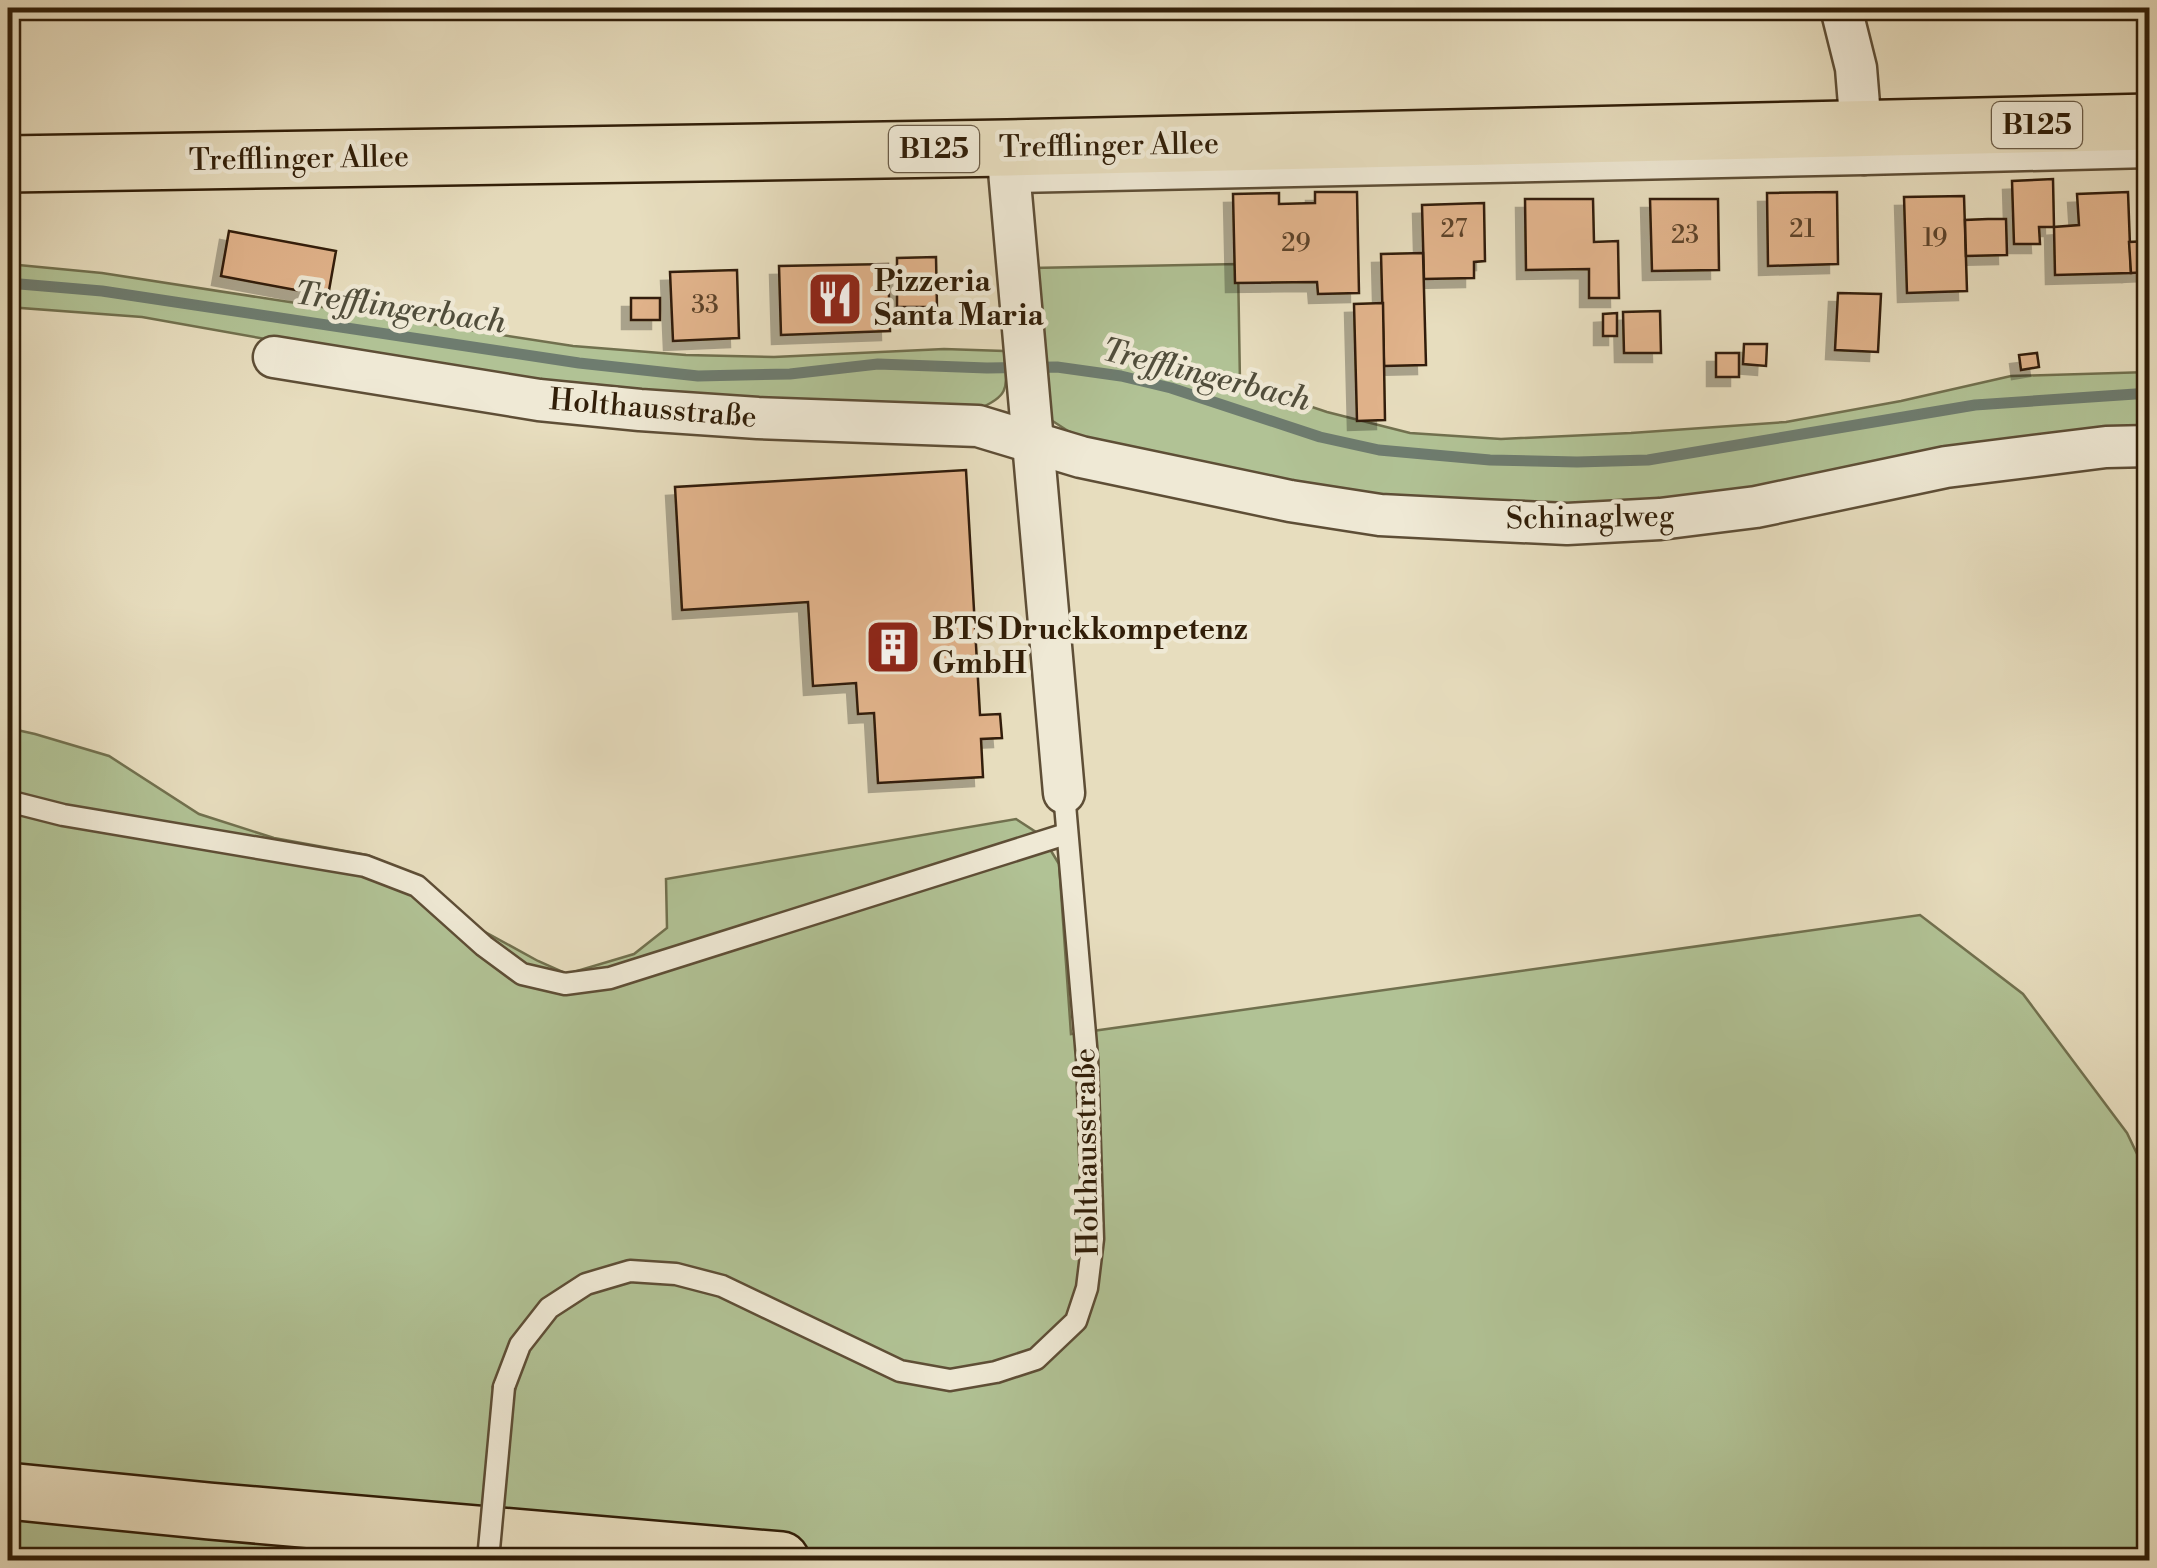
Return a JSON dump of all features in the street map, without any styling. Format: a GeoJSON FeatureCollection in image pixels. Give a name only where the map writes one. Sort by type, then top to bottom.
{"type":"FeatureCollection","features":[{"type":"Feature","properties":{"kind":"main road","name":"Trefflinger Allee"},"geometry":{"type":"LineString","coordinates":[[8,164],[1008,165],[2150,122]]}},
{"type":"Feature","properties":{"kind":"main road"},"geometry":{"type":"LineString","coordinates":[[8,1491],[780,1560]]}},
{"type":"Feature","properties":{"kind":"street"},"geometry":{"type":"LineString","coordinates":[[1841,8],[1856,68],[1861,132]]}},
{"type":"Feature","properties":{"kind":"street","name":"Holthausstraße"},"geometry":{"type":"LineString","coordinates":[[1008,165],[1064,793]]}},
{"type":"Feature","properties":{"kind":"street","name":"Holthausstraße"},"geometry":{"type":"LineString","coordinates":[[274,357],[539,400],[758,418],[978,426],[1033,442]]}},
{"type":"Feature","properties":{"kind":"street","name":"Schinaglweg"},"geometry":{"type":"LineString","coordinates":[[1033,442],[1081,458],[1185,480],[1380,515],[1567,524],[1756,508],[1946,467],[2106,447],[2150,446]]}},
{"type":"Feature","properties":{"kind":"lane"},"geometry":{"type":"LineString","coordinates":[[1861,132],[2150,157]]}},
{"type":"Feature","properties":{"kind":"lane","name":"Holthausstraße"},"geometry":{"type":"LineString","coordinates":[[488,1560],[504,1387],[520,1345],[549,1308],[586,1284],[630,1271],[676,1274],[722,1286],[900,1372],[950,1380],[996,1372],[1036,1359],[1076,1321],[1087,1288],[1093,1239],[1087,1057],[1064,793]]}},
{"type":"Feature","properties":{"kind":"lane"},"geometry":{"type":"LineString","coordinates":[[8,801],[63,815],[365,866],[417,886],[522,974],[565,984],[610,978],[1066,834]]}},
{"type":"Feature","properties":{"kind":"green space"},"geometry":{"type":"Polygon","coordinates":[[[8,264],[102,273],[573,346],[774,357],[944,349],[1004,351],[1006,381],[997,399],[978,409],[629,394],[142,317],[8,307],[8,264]]]}},
{"type":"Feature","properties":{"kind":"green space"},"geometry":{"type":"Polygon","coordinates":[[[1238,264],[1240,383],[1327,412],[1410,433],[1501,439],[1786,422],[2011,376],[2149,372],[2149,434],[1624,506],[1430,502],[1317,487],[1097,444],[1048,418],[1032,268],[1238,264]]]}},
{"type":"Feature","properties":{"kind":"green space"},"geometry":{"type":"Polygon","coordinates":[[[8,728],[109,756],[199,814],[274,838],[367,855],[425,879],[476,927],[567,974],[634,954],[667,928],[666,879],[1016,819],[1042,836],[1059,864],[1071,1034],[1920,915],[2023,994],[2127,1133],[2149,1179],[2149,1560],[8,1560],[8,728]]]}},
{"type":"Feature","properties":{"kind":"building"},"geometry":{"type":"Polygon","coordinates":[[[2053,179],[2054,227],[2039,227],[2040,244],[2014,244],[2012,181],[2053,179]]]}},
{"type":"Feature","properties":{"kind":"building"},"geometry":{"type":"Polygon","coordinates":[[[1315,192],[1357,192],[1359,293],[1318,294],[1317,282],[1235,283],[1233,194],[1279,193],[1279,204],[1315,203],[1315,192]]]}},
{"type":"Feature","properties":{"kind":"building"},"geometry":{"type":"Polygon","coordinates":[[[1837,192],[1838,264],[1768,266],[1767,193],[1837,192]]]}},
{"type":"Feature","properties":{"kind":"building"},"geometry":{"type":"Polygon","coordinates":[[[2128,192],[2131,273],[2055,275],[2054,227],[2079,225],[2077,194],[2128,192]]]}},
{"type":"Feature","properties":{"kind":"building"},"geometry":{"type":"Polygon","coordinates":[[[1964,196],[1967,291],[1907,293],[1904,197],[1964,196]]]}},
{"type":"Feature","properties":{"kind":"building"},"geometry":{"type":"Polygon","coordinates":[[[1525,199],[1593,199],[1594,242],[1618,241],[1619,298],[1589,298],[1589,269],[1526,270],[1525,199]]]}},
{"type":"Feature","properties":{"kind":"building"},"geometry":{"type":"Polygon","coordinates":[[[1650,199],[1718,199],[1719,270],[1652,271],[1650,199]]]}},
{"type":"Feature","properties":{"kind":"building"},"geometry":{"type":"Polygon","coordinates":[[[1484,203],[1485,261],[1474,262],[1474,278],[1424,279],[1422,205],[1484,203]]]}},
{"type":"Feature","properties":{"kind":"building"},"geometry":{"type":"Polygon","coordinates":[[[2006,219],[2007,255],[1966,256],[1965,220],[2006,219]]]}},
{"type":"Feature","properties":{"kind":"building"},"geometry":{"type":"Polygon","coordinates":[[[229,231],[336,251],[328,296],[221,276],[229,231]]]}},
{"type":"Feature","properties":{"kind":"building"},"geometry":{"type":"Polygon","coordinates":[[[2149,241],[2150,272],[2131,273],[2129,242],[2149,241]]]}},
{"type":"Feature","properties":{"kind":"building"},"geometry":{"type":"Polygon","coordinates":[[[1423,253],[1426,365],[1384,366],[1381,254],[1423,253]]]}},
{"type":"Feature","properties":{"kind":"building"},"geometry":{"type":"Polygon","coordinates":[[[936,257],[937,307],[897,307],[897,258],[936,257]]]}},
{"type":"Feature","properties":{"kind":"building","name":"Pizzeria Santa Maria"},"geometry":{"type":"Polygon","coordinates":[[[888,264],[890,331],[781,335],[779,266],[888,264]]]}},
{"type":"Feature","properties":{"kind":"building"},"geometry":{"type":"Polygon","coordinates":[[[737,270],[739,338],[673,341],[670,272],[737,270]]]}},
{"type":"Feature","properties":{"kind":"building"},"geometry":{"type":"Polygon","coordinates":[[[1838,293],[1881,294],[1878,352],[1835,350],[1838,293]]]}},
{"type":"Feature","properties":{"kind":"building"},"geometry":{"type":"Polygon","coordinates":[[[631,298],[660,298],[660,320],[631,320],[631,298]]]}},
{"type":"Feature","properties":{"kind":"building"},"geometry":{"type":"Polygon","coordinates":[[[1383,303],[1385,420],[1357,421],[1354,304],[1383,303]]]}},
{"type":"Feature","properties":{"kind":"building"},"geometry":{"type":"Polygon","coordinates":[[[1660,311],[1661,353],[1624,353],[1623,312],[1660,311]]]}},
{"type":"Feature","properties":{"kind":"building"},"geometry":{"type":"Polygon","coordinates":[[[1617,313],[1617,336],[1603,336],[1603,314],[1617,313]]]}},
{"type":"Feature","properties":{"kind":"building"},"geometry":{"type":"Polygon","coordinates":[[[1744,344],[1767,344],[1766,366],[1743,364],[1744,344]]]}},
{"type":"Feature","properties":{"kind":"building"},"geometry":{"type":"Polygon","coordinates":[[[1716,353],[1739,353],[1739,377],[1716,377],[1716,353]]]}},
{"type":"Feature","properties":{"kind":"building"},"geometry":{"type":"Polygon","coordinates":[[[2037,353],[2039,367],[2021,370],[2019,355],[2037,353]]]}},
{"type":"Feature","properties":{"kind":"building","name":"BTS Druckkompetenz GmbH"},"geometry":{"type":"Polygon","coordinates":[[[966,470],[980,715],[1000,714],[1002,738],[981,739],[983,777],[878,783],[874,713],[858,714],[856,683],[813,686],[808,602],[682,610],[675,487],[966,470]]]}},
{"type":"Feature","properties":{"kind":"waterway","name":"Trefflingerbach"},"geometry":{"type":"LineString","coordinates":[[8,283],[102,291],[579,363],[698,376],[790,374],[878,364],[1057,367],[1171,388],[1320,437],[1379,450],[1490,460],[1648,460],[1975,405],[2150,393]]}},
{"type":"Feature","properties":{"kind":"place","name":"Pizzeria Santa Maria"},"geometry":{"type":"Point","coordinates":[835,299]}},
{"type":"Feature","properties":{"kind":"place","name":"BTS Druckkompetenz GmbH"},"geometry":{"type":"Point","coordinates":[893,647]}}]}
